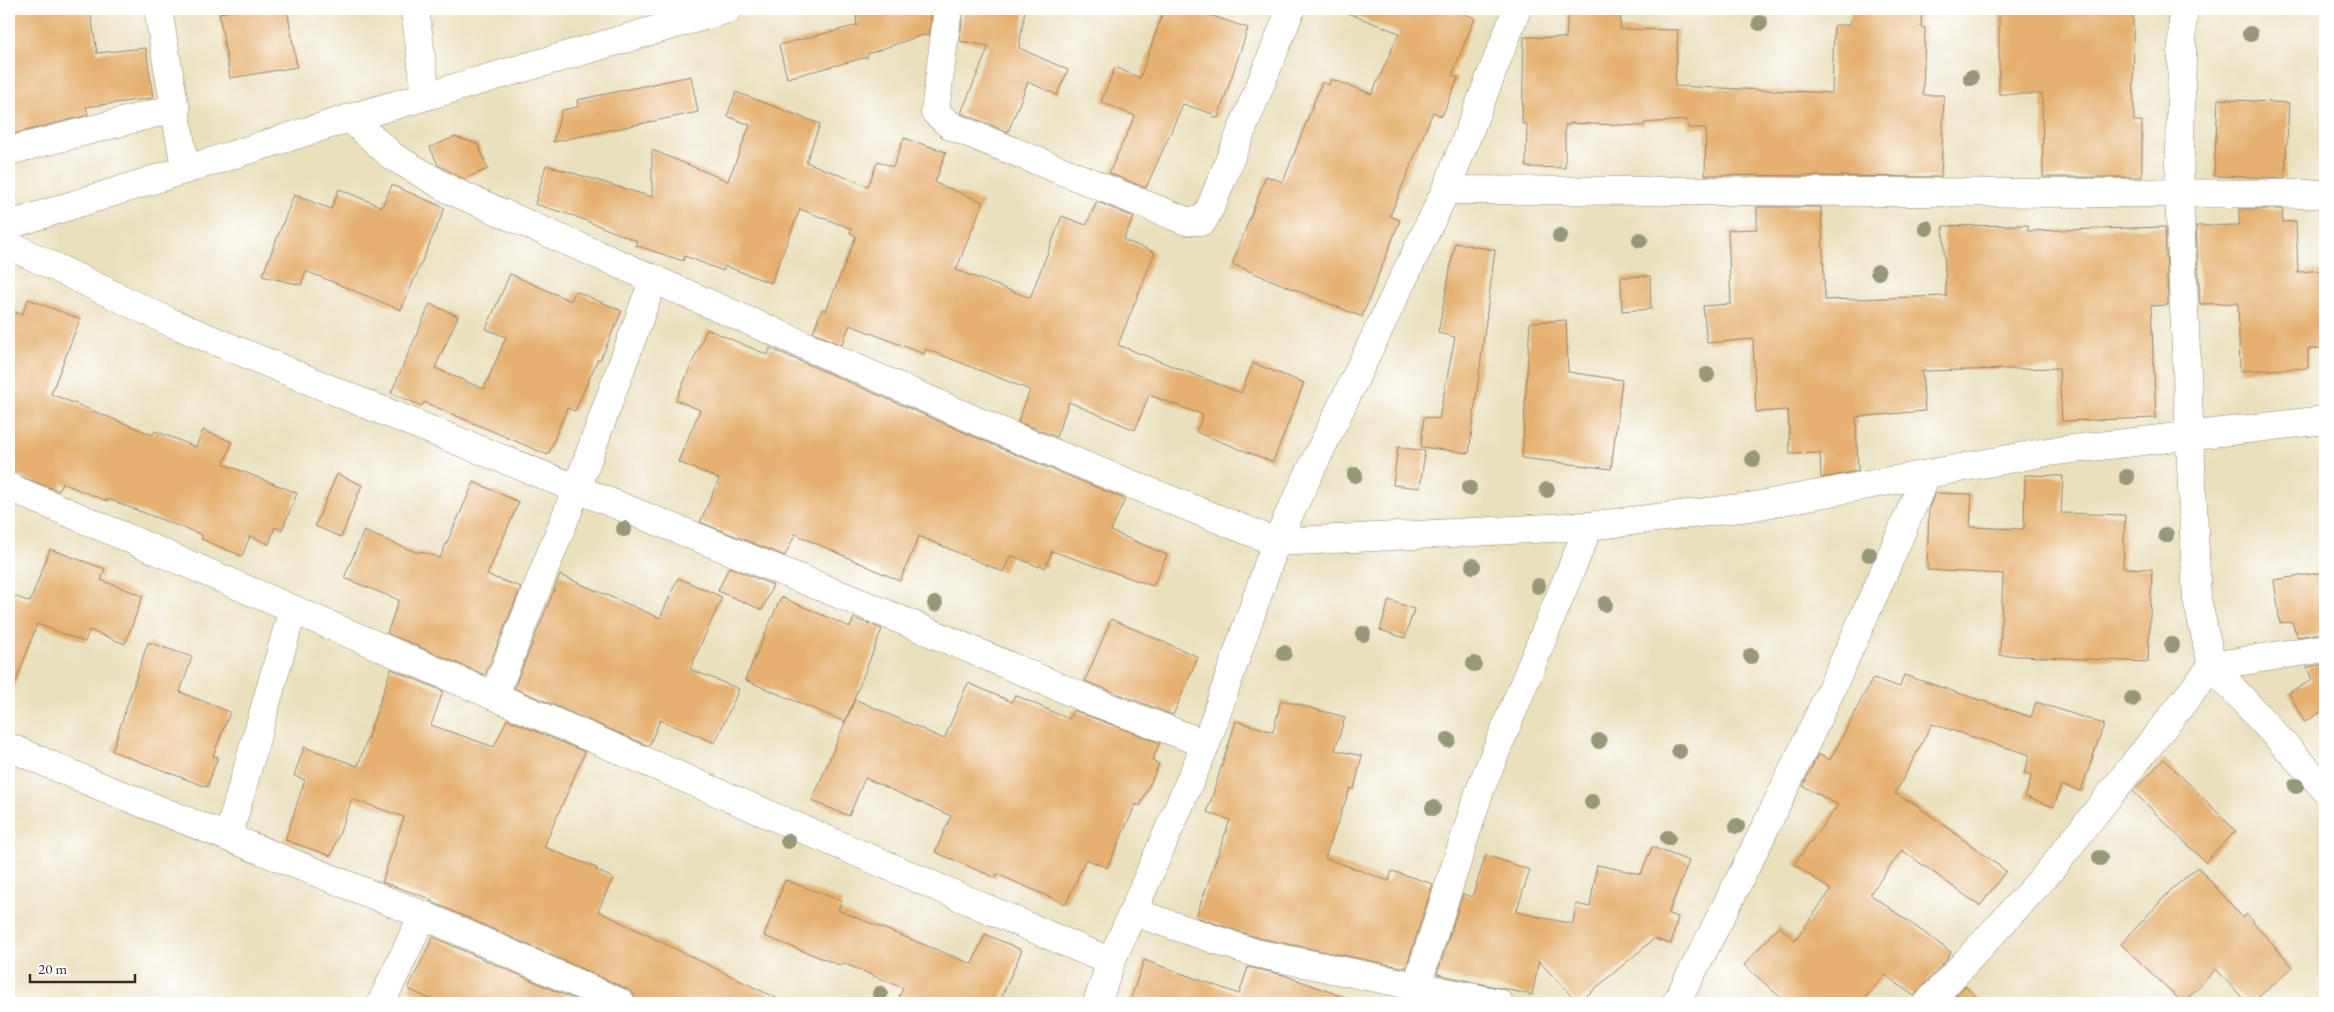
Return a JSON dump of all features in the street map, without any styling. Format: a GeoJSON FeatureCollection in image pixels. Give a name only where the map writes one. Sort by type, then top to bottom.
{"type":"FeatureCollection","features":[{"type":"Feature","properties":{"kind":"street"},"geometry":{"type":"LineString","coordinates":[[158,9],[185,168]]}},
{"type":"Feature","properties":{"kind":"street"},"geometry":{"type":"LineString","coordinates":[[415,9],[426,96]]}},
{"type":"Feature","properties":{"kind":"street"},"geometry":{"type":"LineString","coordinates":[[9,225],[185,168],[426,96],[678,16],[728,9]]}},
{"type":"Feature","properties":{"kind":"street"},"geometry":{"type":"LineString","coordinates":[[948,9],[935,112],[951,126],[1186,222],[1203,221],[1211,206],[1291,9]]}},
{"type":"Feature","properties":{"kind":"street"},"geometry":{"type":"LineString","coordinates":[[1097,1003],[1111,962],[1206,744],[1276,542],[1446,190],[1517,9]]}},
{"type":"Feature","properties":{"kind":"street"},"geometry":{"type":"LineString","coordinates":[[2183,9],[2179,194],[2197,599],[2212,666],[2325,789]]}},
{"type":"Feature","properties":{"kind":"street"},"geometry":{"type":"LineString","coordinates":[[9,151],[176,108]]}},
{"type":"Feature","properties":{"kind":"street"},"geometry":{"type":"LineString","coordinates":[[350,118],[392,156],[450,190],[1016,438],[1276,542],[1589,526],[1749,507],[2047,452],[2325,420]]}},
{"type":"Feature","properties":{"kind":"street"},"geometry":{"type":"LineString","coordinates":[[1446,190],[2325,194]]}},
{"type":"Feature","properties":{"kind":"street"},"geometry":{"type":"LineString","coordinates":[[9,245],[172,323],[370,406],[868,606],[1097,703],[1206,744]]}},
{"type":"Feature","properties":{"kind":"street"},"geometry":{"type":"LineString","coordinates":[[494,696],[577,488],[654,278]]}},
{"type":"Feature","properties":{"kind":"street"},"geometry":{"type":"LineString","coordinates":[[1676,1003],[1735,892],[1886,568],[1926,475]]}},
{"type":"Feature","properties":{"kind":"street"},"geometry":{"type":"LineString","coordinates":[[9,487],[1111,962]]}},
{"type":"Feature","properties":{"kind":"street"},"geometry":{"type":"LineString","coordinates":[[1416,988],[1480,790],[1589,526]]}},
{"type":"Feature","properties":{"kind":"street"},"geometry":{"type":"LineString","coordinates":[[228,837],[293,609]]}},
{"type":"Feature","properties":{"kind":"street"},"geometry":{"type":"LineString","coordinates":[[1928,1003],[2047,874],[2212,666],[2325,648]]}},
{"type":"Feature","properties":{"kind":"street"},"geometry":{"type":"LineString","coordinates":[[9,747],[102,787],[423,915],[620,1003]]}},
{"type":"Feature","properties":{"kind":"street"},"geometry":{"type":"LineString","coordinates":[[1134,912],[1254,953],[1416,988],[1498,1003]]}},
{"type":"Feature","properties":{"kind":"street"},"geometry":{"type":"LineString","coordinates":[[380,1003],[423,915]]}},
{"type":"Feature","properties":{"kind":"building"},"geometry":{"type":"Polygon","coordinates":[[[9,9],[90,9],[97,53],[146,48],[153,98],[86,107],[88,115],[9,135],[9,9]]]}},
{"type":"Feature","properties":{"kind":"building"},"geometry":{"type":"Polygon","coordinates":[[[242,9],[287,9],[297,67],[230,78],[219,13],[242,9]]]}},
{"type":"Feature","properties":{"kind":"building"},"geometry":{"type":"Polygon","coordinates":[[[857,9],[932,9],[929,36],[923,35],[867,54],[868,57],[787,78],[779,45],[858,25],[856,25],[857,9]]]}},
{"type":"Feature","properties":{"kind":"building"},"geometry":{"type":"Polygon","coordinates":[[[963,9],[1025,9],[1019,48],[1068,70],[1057,95],[1028,82],[1008,132],[961,113],[989,46],[960,41],[963,9]]]}},
{"type":"Feature","properties":{"kind":"building"},"geometry":{"type":"Polygon","coordinates":[[[1164,9],[1192,9],[1248,28],[1218,118],[1213,117],[1213,114],[1183,104],[1146,188],[1109,173],[1135,116],[1101,102],[1115,67],[1140,78],[1164,9]]]}},
{"type":"Feature","properties":{"kind":"building"},"geometry":{"type":"Polygon","coordinates":[[[1342,9],[1453,9],[1475,18],[1452,75],[1458,78],[1442,116],[1433,112],[1390,216],[1400,220],[1362,317],[1232,264],[1266,176],[1283,182],[1322,82],[1329,85],[1331,79],[1372,94],[1399,33],[1342,11],[1342,9]]]}},
{"type":"Feature","properties":{"kind":"building"},"geometry":{"type":"Polygon","coordinates":[[[1568,9],[1621,9],[1620,29],[1678,30],[1675,86],[1832,93],[1834,25],[1850,25],[1851,9],[1922,9],[1921,27],[1925,28],[1923,95],[1944,95],[1941,177],[1705,175],[1706,128],[1688,128],[1687,120],[1644,123],[1644,126],[1570,123],[1570,125],[1565,125],[1565,168],[1526,167],[1527,124],[1522,124],[1524,37],[1566,38],[1568,9]]]}},
{"type":"Feature","properties":{"kind":"building"},"geometry":{"type":"Polygon","coordinates":[[[1999,9],[2133,9],[2134,121],[2142,121],[2142,177],[2043,177],[2042,94],[1999,94],[1999,9]]]}},
{"type":"Feature","properties":{"kind":"building"},"geometry":{"type":"Polygon","coordinates":[[[691,76],[698,112],[553,142],[562,110],[578,107],[577,100],[691,76]]]}},
{"type":"Feature","properties":{"kind":"building"},"geometry":{"type":"Polygon","coordinates":[[[736,92],[820,124],[806,162],[868,186],[878,161],[893,167],[904,138],[946,152],[935,183],[983,202],[956,270],[1030,298],[1062,216],[1086,225],[1097,202],[1134,217],[1123,240],[1155,252],[1118,345],[1241,393],[1253,363],[1304,383],[1273,462],[1196,432],[1203,415],[1149,395],[1135,430],[1069,402],[1056,437],[1018,422],[1030,390],[926,349],[924,354],[850,325],[842,345],[813,332],[822,309],[826,311],[856,236],[850,233],[852,229],[800,209],[771,283],[725,266],[723,271],[685,256],[683,261],[635,245],[637,241],[574,216],[535,204],[546,165],[652,197],[652,150],[728,181],[750,125],[727,116],[736,92]]]}},
{"type":"Feature","properties":{"kind":"building"},"geometry":{"type":"Polygon","coordinates":[[[2218,99],[2289,103],[2285,178],[2214,176],[2218,99]]]}},
{"type":"Feature","properties":{"kind":"building"},"geometry":{"type":"Polygon","coordinates":[[[455,137],[478,144],[488,169],[464,179],[438,165],[430,147],[455,137]]]}},
{"type":"Feature","properties":{"kind":"building"},"geometry":{"type":"Polygon","coordinates":[[[392,185],[445,208],[401,310],[306,271],[301,285],[262,276],[294,195],[331,209],[339,189],[382,207],[392,185]]]}},
{"type":"Feature","properties":{"kind":"building"},"geometry":{"type":"Polygon","coordinates":[[[1757,207],[1821,207],[1825,300],[1946,296],[1943,226],[2028,225],[2028,231],[2165,227],[2168,305],[2151,306],[2156,418],[2062,421],[2059,368],[1922,371],[1925,411],[1856,417],[1858,471],[1821,478],[1820,453],[1790,454],[1788,410],[1756,412],[1753,339],[1707,343],[1703,306],[1731,304],[1728,230],[1757,229],[1757,207]]]}},
{"type":"Feature","properties":{"kind":"building"},"geometry":{"type":"Polygon","coordinates":[[[2239,209],[2283,209],[2282,222],[2296,221],[2298,272],[2325,270],[2325,348],[2308,349],[2308,368],[2240,371],[2238,303],[2200,304],[2196,226],[2239,225],[2239,209]]]}},
{"type":"Feature","properties":{"kind":"building"},"geometry":{"type":"Polygon","coordinates":[[[1455,243],[1495,250],[1469,453],[1421,447],[1424,417],[1439,419],[1455,337],[1438,333],[1455,243]]]}},
{"type":"Feature","properties":{"kind":"building"},"geometry":{"type":"Polygon","coordinates":[[[510,274],[571,301],[575,291],[622,311],[575,411],[567,408],[548,455],[424,402],[422,406],[391,393],[430,304],[458,316],[435,368],[484,389],[506,337],[486,329],[510,274]]]}},
{"type":"Feature","properties":{"kind":"building"},"geometry":{"type":"Polygon","coordinates":[[[1650,276],[1651,309],[1622,311],[1621,277],[1650,276]]]}},
{"type":"Feature","properties":{"kind":"building"},"geometry":{"type":"Polygon","coordinates":[[[28,299],[80,319],[51,394],[153,435],[155,431],[196,447],[203,430],[232,442],[224,464],[297,493],[282,530],[275,527],[269,544],[250,536],[242,556],[201,539],[202,535],[108,499],[107,501],[62,483],[59,491],[9,472],[9,309],[22,315],[28,299]]]}},
{"type":"Feature","properties":{"kind":"building"},"geometry":{"type":"Polygon","coordinates":[[[1566,320],[1568,372],[1622,380],[1611,469],[1522,458],[1530,322],[1566,320]]]}},
{"type":"Feature","properties":{"kind":"building"},"geometry":{"type":"Polygon","coordinates":[[[707,329],[768,355],[770,348],[1010,452],[1125,499],[1111,531],[1167,555],[1153,586],[1052,551],[1045,568],[1011,555],[1003,572],[919,536],[900,581],[795,534],[785,556],[700,522],[719,479],[678,462],[700,410],[676,400],[707,329]]]}},
{"type":"Feature","properties":{"kind":"building"},"geometry":{"type":"Polygon","coordinates":[[[1398,447],[1425,451],[1420,488],[1393,485],[1398,447]]]}},
{"type":"Feature","properties":{"kind":"building"},"geometry":{"type":"Polygon","coordinates":[[[337,474],[362,485],[341,537],[315,526],[337,474]]]}},
{"type":"Feature","properties":{"kind":"building"},"geometry":{"type":"Polygon","coordinates":[[[2025,475],[2063,476],[2061,513],[2125,515],[2123,568],[2152,569],[2148,662],[2000,655],[2003,574],[1927,570],[1929,508],[1935,493],[1972,494],[1970,527],[2024,529],[2025,475]]]}},
{"type":"Feature","properties":{"kind":"building"},"geometry":{"type":"Polygon","coordinates":[[[474,482],[519,502],[487,575],[521,587],[485,675],[387,633],[399,600],[344,578],[364,531],[418,553],[419,551],[440,558],[474,482]]]}},
{"type":"Feature","properties":{"kind":"building"},"geometry":{"type":"Polygon","coordinates":[[[50,549],[105,569],[101,580],[143,596],[125,644],[89,630],[85,642],[37,624],[12,693],[9,692],[9,594],[30,602],[50,549]]]}},
{"type":"Feature","properties":{"kind":"building"},"geometry":{"type":"Polygon","coordinates":[[[729,567],[773,585],[762,610],[718,591],[729,567]]]}},
{"type":"Feature","properties":{"kind":"building"},"geometry":{"type":"Polygon","coordinates":[[[2325,572],[2325,633],[2297,637],[2292,622],[2280,623],[2274,580],[2325,572]]]}},
{"type":"Feature","properties":{"kind":"building"},"geometry":{"type":"Polygon","coordinates":[[[560,575],[660,618],[678,578],[722,597],[690,669],[739,689],[715,743],[660,720],[649,746],[514,688],[560,575]]]}},
{"type":"Feature","properties":{"kind":"building"},"geometry":{"type":"Polygon","coordinates":[[[781,597],[850,627],[854,618],[882,629],[845,722],[745,680],[781,597]]]}},
{"type":"Feature","properties":{"kind":"building"},"geometry":{"type":"Polygon","coordinates":[[[1389,600],[1414,609],[1405,638],[1380,630],[1389,600]]]}},
{"type":"Feature","properties":{"kind":"building"},"geometry":{"type":"Polygon","coordinates":[[[1111,619],[1198,657],[1173,715],[1085,681],[1111,619]]]}},
{"type":"Feature","properties":{"kind":"building"},"geometry":{"type":"Polygon","coordinates":[[[148,642],[192,657],[180,692],[230,712],[213,756],[218,757],[207,787],[112,751],[148,642]]]}},
{"type":"Feature","properties":{"kind":"building"},"geometry":{"type":"Polygon","coordinates":[[[2325,664],[2325,710],[2304,722],[2289,693],[2312,680],[2307,667],[2325,664]]]}},
{"type":"Feature","properties":{"kind":"building"},"geometry":{"type":"Polygon","coordinates":[[[391,669],[443,691],[431,725],[494,747],[507,719],[585,752],[544,847],[597,868],[596,870],[613,878],[598,911],[786,1003],[636,1003],[634,994],[627,989],[430,901],[431,899],[382,882],[404,817],[352,799],[331,856],[285,840],[305,780],[294,776],[304,747],[358,766],[391,669]]]}},
{"type":"Feature","properties":{"kind":"building"},"geometry":{"type":"Polygon","coordinates":[[[1904,675],[2031,717],[2036,702],[2104,724],[2081,791],[2061,785],[2054,807],[2025,797],[2032,775],[2024,773],[2030,755],[1932,724],[1895,794],[1915,804],[2006,871],[1980,906],[1902,850],[1870,894],[1951,952],[1944,963],[1914,996],[1885,975],[1860,1003],[1787,1003],[1744,965],[1779,926],[1795,940],[1831,890],[1794,864],[1838,805],[1803,786],[1818,754],[1830,760],[1873,678],[1900,687],[1904,675]]]}},
{"type":"Feature","properties":{"kind":"building"},"geometry":{"type":"Polygon","coordinates":[[[968,683],[1012,702],[1015,695],[1069,719],[1073,710],[1160,743],[1152,761],[1159,764],[1140,806],[1136,804],[1107,868],[1086,859],[1066,904],[997,874],[996,878],[935,852],[951,816],[865,778],[849,816],[812,801],[855,699],[944,739],[968,683]]]}},
{"type":"Feature","properties":{"kind":"building"},"geometry":{"type":"Polygon","coordinates":[[[1281,700],[1345,717],[1335,750],[1362,756],[1354,789],[1350,788],[1325,858],[1389,881],[1392,871],[1433,884],[1406,968],[1259,938],[1196,917],[1230,820],[1207,812],[1236,721],[1273,732],[1281,700]]]}},
{"type":"Feature","properties":{"kind":"building"},"geometry":{"type":"Polygon","coordinates":[[[2164,759],[2236,831],[2205,862],[2133,791],[2164,759]]]}},
{"type":"Feature","properties":{"kind":"building"},"geometry":{"type":"Polygon","coordinates":[[[1652,847],[1689,861],[1668,914],[1678,917],[1671,944],[1654,939],[1578,1003],[1539,961],[1532,995],[1437,974],[1463,894],[1472,897],[1486,855],[1530,870],[1516,912],[1573,924],[1576,904],[1590,907],[1597,865],[1641,874],[1652,847]]]}},
{"type":"Feature","properties":{"kind":"building"},"geometry":{"type":"Polygon","coordinates":[[[2198,867],[2243,918],[2246,914],[2293,967],[2252,1003],[2247,1003],[2216,969],[2183,1003],[2121,944],[2172,889],[2198,867]]]}},
{"type":"Feature","properties":{"kind":"building"},"geometry":{"type":"Polygon","coordinates":[[[785,880],[842,901],[838,910],[972,964],[985,934],[1022,950],[999,1003],[896,1003],[903,988],[843,963],[842,966],[764,936],[785,880]]]}},
{"type":"Feature","properties":{"kind":"building"},"geometry":{"type":"Polygon","coordinates":[[[433,937],[583,1003],[439,1003],[408,989],[433,937]]]}},
{"type":"Feature","properties":{"kind":"building"},"geometry":{"type":"Polygon","coordinates":[[[1144,960],[1239,994],[1248,967],[1284,975],[1352,1000],[1352,1003],[1129,1003],[1144,960]]]}},
{"type":"Feature","properties":{"kind":"building"},"geometry":{"type":"Polygon","coordinates":[[[1965,986],[1983,1003],[1949,1003],[1965,986]]]}}]}
